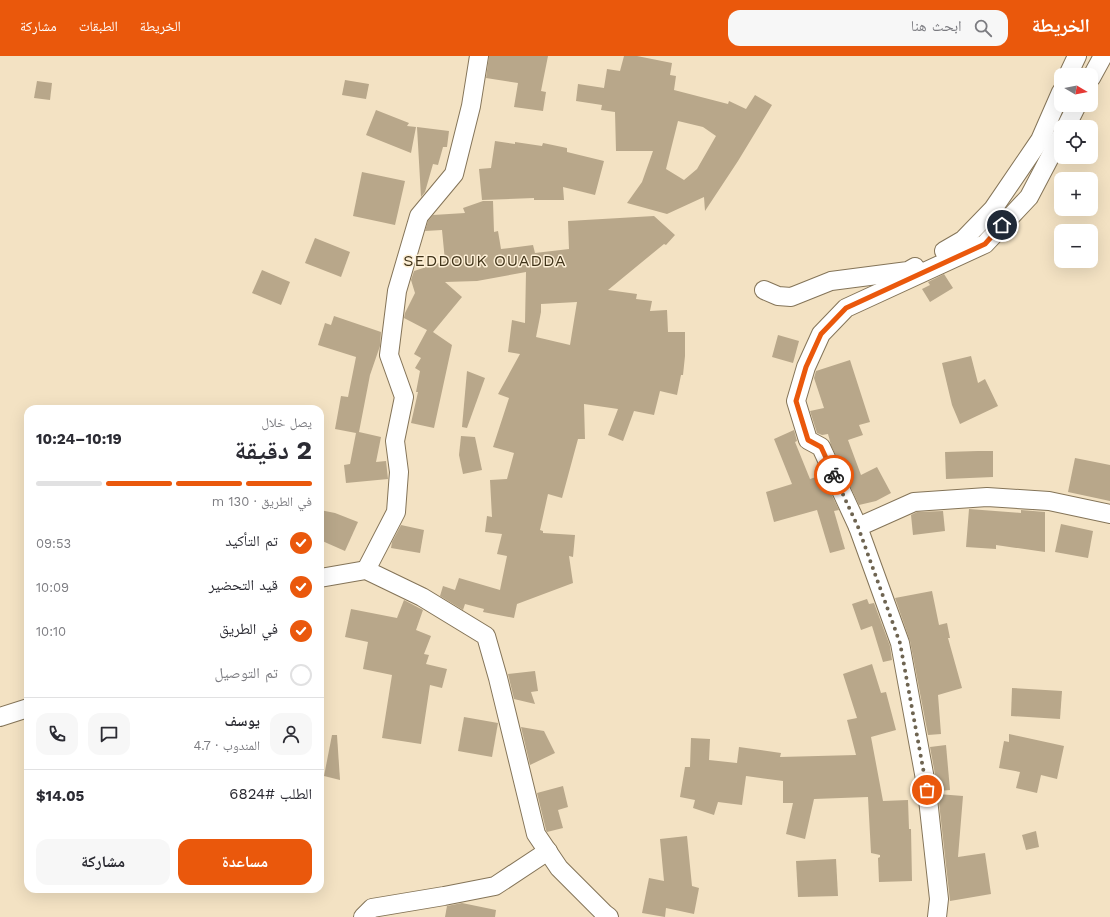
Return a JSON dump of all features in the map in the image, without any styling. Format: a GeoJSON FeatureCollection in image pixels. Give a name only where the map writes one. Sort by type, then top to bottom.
{"type":"FeatureCollection","features":[{"type":"Feature","properties":{"kind":"street"},"geometry":{"type":"LineString","coordinates":[[366,570],[396,512],[399,472],[395,441],[404,398],[389,355],[397,291],[419,216],[454,174],[471,106],[479,56]]}},
{"type":"Feature","properties":{"kind":"street"},"geometry":{"type":"LineString","coordinates":[[1071,68],[1076,56]]}},
{"type":"Feature","properties":{"kind":"street"},"geometry":{"type":"LineString","coordinates":[[1096,68],[1102,56]]}},
{"type":"Feature","properties":{"kind":"street"},"geometry":{"type":"LineString","coordinates":[[764,290],[778,296],[790,297],[831,281],[908,271],[963,240],[993,209],[1040,140],[1054,108]]}},
{"type":"Feature","properties":{"kind":"street"},"geometry":{"type":"LineString","coordinates":[[937,917],[939,899],[927,790],[900,643],[858,527],[821,447],[808,440],[796,401],[806,367],[821,334],[846,308],[985,244],[1029,197],[1054,149]]}},
{"type":"Feature","properties":{"kind":"street"},"geometry":{"type":"LineString","coordinates":[[858,527],[914,502],[987,497],[1049,501],[1110,514]]}},
{"type":"Feature","properties":{"kind":"street"},"geometry":{"type":"LineString","coordinates":[[324,577],[366,570],[422,597],[486,636],[504,698],[536,834],[560,868],[604,914],[609,917]]}},
{"type":"Feature","properties":{"kind":"street"},"geometry":{"type":"LineString","coordinates":[[0,717],[24,709]]}},
{"type":"Feature","properties":{"kind":"street"},"geometry":{"type":"LineString","coordinates":[[363,917],[372,908],[495,886],[548,851]]}},
{"type":"Feature","properties":{"kind":"building"},"geometry":{"type":"Polygon","coordinates":[[[489,56],[548,56],[541,91],[546,92],[543,111],[514,107],[518,83],[486,78],[489,56]]]}},
{"type":"Feature","properties":{"kind":"building"},"geometry":{"type":"Polygon","coordinates":[[[624,56],[637,56],[672,63],[670,75],[676,76],[674,90],[728,104],[729,101],[746,109],[755,95],[772,105],[705,211],[704,197],[667,214],[627,203],[642,182],[653,151],[616,151],[615,112],[601,110],[602,105],[576,101],[578,84],[604,88],[607,69],[620,71],[624,56]],[[678,121],[666,169],[684,180],[697,169],[716,136],[703,127],[678,121]]]}},
{"type":"Feature","properties":{"kind":"building"},"geometry":{"type":"Polygon","coordinates":[[[345,80],[369,84],[366,99],[342,95],[345,80]]]}},
{"type":"Feature","properties":{"kind":"building"},"geometry":{"type":"Polygon","coordinates":[[[37,81],[52,83],[50,100],[34,98],[37,81]]]}},
{"type":"Feature","properties":{"kind":"building"},"geometry":{"type":"Polygon","coordinates":[[[376,110],[409,123],[407,126],[416,127],[411,153],[366,135],[376,110]]]}},
{"type":"Feature","properties":{"kind":"building"},"geometry":{"type":"Polygon","coordinates":[[[417,127],[449,131],[447,147],[443,147],[438,165],[433,164],[425,192],[421,197],[417,127]]]}},
{"type":"Feature","properties":{"kind":"building"},"geometry":{"type":"Polygon","coordinates":[[[495,141],[542,146],[543,143],[567,148],[567,152],[604,161],[595,195],[563,187],[564,200],[534,200],[534,198],[482,200],[479,169],[491,168],[495,141]]]}},
{"type":"Feature","properties":{"kind":"building"},"geometry":{"type":"Polygon","coordinates":[[[362,172],[405,181],[395,225],[353,216],[362,172]]]}},
{"type":"Feature","properties":{"kind":"building"},"geometry":{"type":"Polygon","coordinates":[[[483,201],[493,201],[494,232],[498,231],[501,249],[533,245],[535,253],[569,249],[568,221],[654,216],[675,235],[666,245],[664,244],[608,290],[637,294],[636,299],[652,301],[650,311],[667,310],[668,332],[685,332],[683,375],[681,375],[677,395],[660,391],[654,415],[634,411],[623,441],[608,435],[618,409],[584,404],[585,439],[578,439],[562,498],[548,494],[540,530],[543,531],[543,533],[575,535],[573,557],[569,556],[573,583],[517,604],[514,618],[483,612],[484,609],[465,604],[463,610],[440,596],[443,586],[455,590],[459,578],[500,590],[507,556],[497,554],[502,534],[485,532],[487,516],[492,517],[490,480],[507,479],[514,453],[493,447],[509,398],[498,394],[520,354],[508,352],[512,320],[525,323],[526,272],[477,281],[445,282],[462,297],[433,332],[452,345],[434,428],[411,423],[418,392],[416,392],[420,371],[415,368],[421,358],[414,354],[427,330],[404,318],[415,293],[411,280],[414,271],[445,261],[442,230],[425,231],[428,221],[433,215],[465,213],[463,208],[483,201]],[[577,302],[541,304],[536,337],[570,345],[577,302]]]}},
{"type":"Feature","properties":{"kind":"building"},"geometry":{"type":"Polygon","coordinates":[[[315,238],[350,252],[341,277],[305,263],[315,238]]]}},
{"type":"Feature","properties":{"kind":"building"},"geometry":{"type":"Polygon","coordinates":[[[262,270],[290,282],[281,305],[252,293],[262,270]]]}},
{"type":"Feature","properties":{"kind":"building"},"geometry":{"type":"Polygon","coordinates":[[[944,274],[953,288],[930,302],[922,289],[930,285],[928,282],[944,274]]]}},
{"type":"Feature","properties":{"kind":"building"},"geometry":{"type":"Polygon","coordinates":[[[334,316],[381,332],[380,346],[370,375],[359,432],[381,437],[376,462],[386,461],[388,479],[346,483],[344,465],[350,464],[356,433],[335,429],[341,396],[348,397],[356,357],[318,345],[325,323],[331,325],[334,316]]]}},
{"type":"Feature","properties":{"kind":"building"},"geometry":{"type":"Polygon","coordinates":[[[778,335],[799,341],[793,363],[772,357],[778,335]]]}},
{"type":"Feature","properties":{"kind":"building"},"geometry":{"type":"Polygon","coordinates":[[[971,356],[978,383],[985,379],[998,406],[960,424],[952,405],[942,363],[971,356]]]}},
{"type":"Feature","properties":{"kind":"building"},"geometry":{"type":"Polygon","coordinates":[[[850,360],[870,422],[859,425],[863,435],[848,440],[861,475],[877,467],[891,493],[876,501],[859,505],[831,445],[828,434],[822,435],[817,433],[810,411],[824,408],[814,378],[816,371],[850,360]]]}},
{"type":"Feature","properties":{"kind":"building"},"geometry":{"type":"Polygon","coordinates":[[[467,371],[485,378],[467,428],[462,427],[467,371]]]}},
{"type":"Feature","properties":{"kind":"building"},"geometry":{"type":"Polygon","coordinates":[[[794,430],[797,441],[795,442],[810,479],[822,475],[839,510],[834,511],[845,549],[830,553],[817,510],[774,522],[766,492],[792,484],[774,439],[794,430]]]}},
{"type":"Feature","properties":{"kind":"building"},"geometry":{"type":"Polygon","coordinates":[[[461,436],[475,437],[482,470],[463,474],[459,455],[461,436]]]}},
{"type":"Feature","properties":{"kind":"building"},"geometry":{"type":"Polygon","coordinates":[[[993,451],[993,477],[946,479],[945,452],[993,451]]]}},
{"type":"Feature","properties":{"kind":"building"},"geometry":{"type":"Polygon","coordinates":[[[1075,458],[1110,465],[1110,501],[1068,492],[1075,458]]]}},
{"type":"Feature","properties":{"kind":"building"},"geometry":{"type":"Polygon","coordinates":[[[969,509],[1021,513],[1021,510],[1045,512],[1045,552],[996,545],[996,549],[966,547],[969,509]]]}},
{"type":"Feature","properties":{"kind":"building"},"geometry":{"type":"Polygon","coordinates":[[[324,511],[335,513],[358,522],[345,551],[324,542],[324,511]]]}},
{"type":"Feature","properties":{"kind":"building"},"geometry":{"type":"Polygon","coordinates":[[[943,511],[945,531],[913,535],[911,515],[917,512],[943,511]]]}},
{"type":"Feature","properties":{"kind":"building"},"geometry":{"type":"Polygon","coordinates":[[[1061,524],[1093,531],[1088,558],[1055,552],[1061,524]]]}},
{"type":"Feature","properties":{"kind":"building"},"geometry":{"type":"Polygon","coordinates":[[[401,525],[424,530],[420,553],[391,548],[392,542],[401,525]]]}},
{"type":"Feature","properties":{"kind":"building"},"geometry":{"type":"Polygon","coordinates":[[[932,591],[939,625],[947,623],[950,638],[948,638],[962,688],[938,695],[941,734],[928,735],[910,641],[895,598],[932,591]]]}},
{"type":"Feature","properties":{"kind":"building"},"geometry":{"type":"Polygon","coordinates":[[[867,599],[869,604],[874,603],[890,646],[892,660],[883,662],[872,626],[861,630],[852,604],[867,599]]]}},
{"type":"Feature","properties":{"kind":"building"},"geometry":{"type":"Polygon","coordinates":[[[404,600],[423,610],[416,630],[431,636],[424,654],[429,655],[426,664],[447,669],[442,688],[430,685],[421,744],[382,738],[392,675],[363,669],[368,642],[345,637],[351,609],[397,618],[404,600]]]}},
{"type":"Feature","properties":{"kind":"building"},"geometry":{"type":"Polygon","coordinates":[[[872,664],[881,693],[886,692],[896,730],[871,737],[883,801],[908,800],[909,829],[911,829],[912,881],[879,882],[878,858],[880,855],[871,853],[868,797],[814,799],[805,839],[786,834],[793,803],[783,803],[783,781],[746,776],[742,805],[718,802],[714,815],[693,808],[695,800],[680,797],[685,767],[690,767],[691,738],[710,739],[709,760],[737,763],[739,747],[781,753],[780,757],[856,755],[847,720],[857,718],[843,674],[872,664]]]}},
{"type":"Feature","properties":{"kind":"building"},"geometry":{"type":"Polygon","coordinates":[[[535,671],[538,691],[531,692],[535,704],[514,699],[508,674],[535,671]]]}},
{"type":"Feature","properties":{"kind":"building"},"geometry":{"type":"Polygon","coordinates":[[[1012,688],[1062,691],[1060,719],[1011,716],[1012,688]]]}},
{"type":"Feature","properties":{"kind":"building"},"geometry":{"type":"Polygon","coordinates":[[[464,717],[498,723],[492,757],[458,751],[464,717]]]}},
{"type":"Feature","properties":{"kind":"building"},"geometry":{"type":"Polygon","coordinates":[[[521,727],[544,731],[555,753],[530,765],[521,727]]]}},
{"type":"Feature","properties":{"kind":"building"},"geometry":{"type":"Polygon","coordinates":[[[1009,734],[1064,746],[1057,779],[1041,775],[1037,793],[1016,788],[1020,772],[999,768],[1004,741],[1009,742],[1009,734]]]}},
{"type":"Feature","properties":{"kind":"building"},"geometry":{"type":"Polygon","coordinates":[[[332,735],[337,735],[340,780],[324,776],[332,735]]]}},
{"type":"Feature","properties":{"kind":"building"},"geometry":{"type":"Polygon","coordinates":[[[946,745],[950,790],[938,791],[930,747],[946,745]]]}},
{"type":"Feature","properties":{"kind":"building"},"geometry":{"type":"Polygon","coordinates":[[[563,786],[568,807],[558,810],[563,828],[547,832],[537,793],[563,786]]]}},
{"type":"Feature","properties":{"kind":"building"},"geometry":{"type":"Polygon","coordinates":[[[938,794],[963,796],[958,857],[985,853],[991,894],[950,901],[938,794]]]}},
{"type":"Feature","properties":{"kind":"building"},"geometry":{"type":"Polygon","coordinates":[[[1036,831],[1039,847],[1026,850],[1022,835],[1036,831]]]}},
{"type":"Feature","properties":{"kind":"building"},"geometry":{"type":"Polygon","coordinates":[[[687,836],[692,886],[699,888],[694,914],[666,908],[665,917],[642,913],[649,878],[664,881],[660,839],[687,836]]]}},
{"type":"Feature","properties":{"kind":"building"},"geometry":{"type":"Polygon","coordinates":[[[836,859],[838,896],[798,897],[796,861],[836,859]]]}},
{"type":"Feature","properties":{"kind":"building"},"geometry":{"type":"Polygon","coordinates":[[[462,903],[496,910],[495,917],[445,917],[447,906],[462,903]]]}},
{"type":"Feature","properties":{"kind":"way so far"},"geometry":{"type":"LineString","coordinates":[[834,475],[858,527],[900,643],[927,790]]}},
{"type":"Feature","properties":{"kind":"district","name":"SEDDOUK OUADDA"},"geometry":{"type":"Point","coordinates":[485,260]}},
{"type":"Feature","properties":{"kind":"route"},"geometry":{"type":"LineString","coordinates":[[834,475],[821,447],[808,440],[796,401],[806,367],[821,334],[846,308],[985,244],[1002,225]]}}]}
